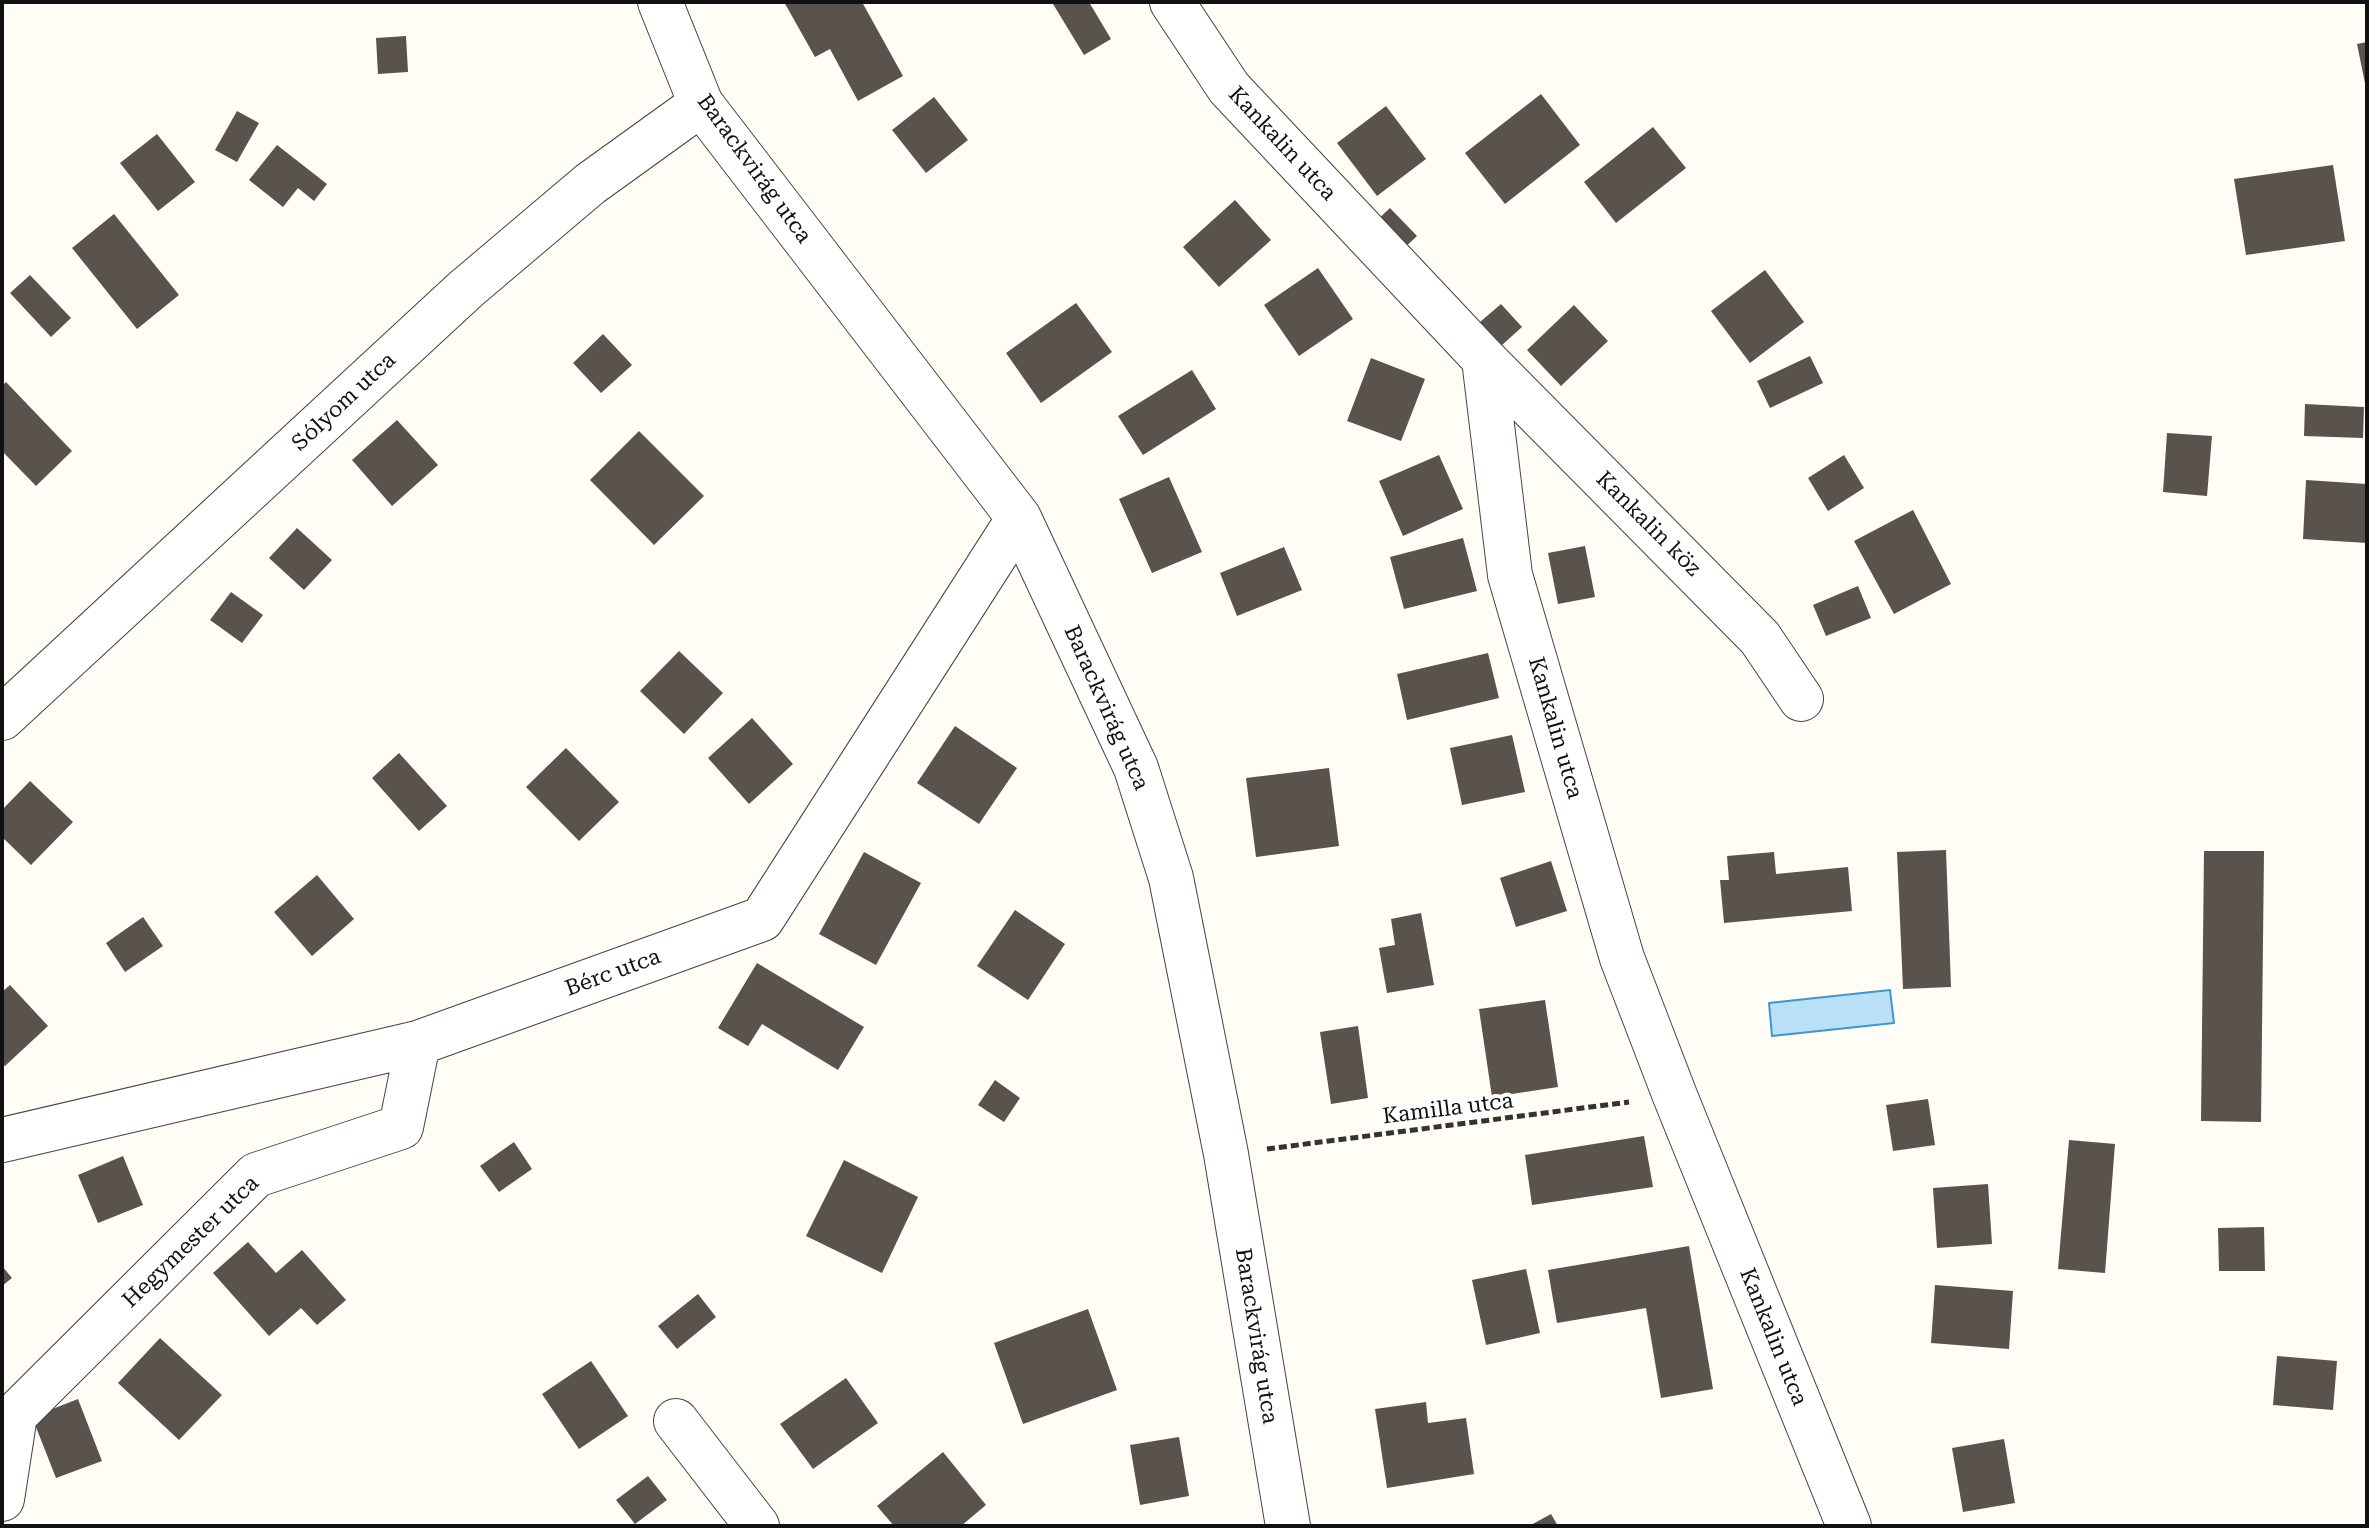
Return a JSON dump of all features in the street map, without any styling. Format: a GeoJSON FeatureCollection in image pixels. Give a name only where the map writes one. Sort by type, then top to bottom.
{"type":"FeatureCollection","features":[{"type":"Feature","properties":{"kind":"street","name":"Barackvirág utca"},"geometry":{"type":"LineString","coordinates":[[660,2],[701,104],[1019,518],[1136,768],[1171,878],[1226,1154],[1288,1526]]}},
{"type":"Feature","properties":{"kind":"street","name":"Kankalin utca"},"geometry":{"type":"LineString","coordinates":[[1172,2],[1229,88],[1484,359],[1510,575],[1622,958],[1849,1526]]}},
{"type":"Feature","properties":{"kind":"street","name":"Sólyom utca"},"geometry":{"type":"LineString","coordinates":[[2,718],[466,289],[590,184],[701,104]]}},
{"type":"Feature","properties":{"kind":"street","name":"Kankalin köz"},"geometry":{"type":"LineString","coordinates":[[1484,359],[1760,638],[1801,699]]}},
{"type":"Feature","properties":{"kind":"street","name":"Bérc utca"},"geometry":{"type":"LineString","coordinates":[[2,1140],[418,1043],[762,919],[1019,518]]}},
{"type":"Feature","properties":{"kind":"street","name":"Hegymester utca"},"geometry":{"type":"LineString","coordinates":[[2,1499],[15,1415],[256,1175],[401,1127],[418,1043]]}},
{"type":"Feature","properties":{"kind":"street"},"geometry":{"type":"LineString","coordinates":[[676,1421],[757,1526]]}},
{"type":"Feature","properties":{"kind":"path","name":"Kamilla utca"},"geometry":{"type":"LineString","coordinates":[[1226,1154],[1675,1096]]}},
{"type":"Feature","properties":{"kind":"water"},"geometry":{"type":"Polygon","coordinates":[[[1890,990],[1894,1023],[1772,1036],[1769,1003],[1890,990]]]}},
{"type":"Feature","properties":{"kind":"building"},"geometry":{"type":"Polygon","coordinates":[[[784,2],[862,2],[903,76],[858,101],[830,49],[815,57],[784,2]]]}},
{"type":"Feature","properties":{"kind":"building"},"geometry":{"type":"Polygon","coordinates":[[[1089,2],[1111,39],[1084,55],[1053,4],[1089,2]]]}},
{"type":"Feature","properties":{"kind":"building"},"geometry":{"type":"Polygon","coordinates":[[[406,36],[408,72],[378,74],[376,38],[406,36]]]}},
{"type":"Feature","properties":{"kind":"building"},"geometry":{"type":"Polygon","coordinates":[[[2367,42],[2367,88],[2366,88],[2357,44],[2367,42]]]}},
{"type":"Feature","properties":{"kind":"building"},"geometry":{"type":"Polygon","coordinates":[[[1541,94],[1580,145],[1505,204],[1465,153],[1541,94]]]}},
{"type":"Feature","properties":{"kind":"building"},"geometry":{"type":"Polygon","coordinates":[[[934,97],[968,140],[926,173],[892,130],[934,97]]]}},
{"type":"Feature","properties":{"kind":"building"},"geometry":{"type":"Polygon","coordinates":[[[1386,106],[1426,159],[1377,196],[1337,143],[1386,106]]]}},
{"type":"Feature","properties":{"kind":"building"},"geometry":{"type":"Polygon","coordinates":[[[237,111],[259,123],[237,162],[215,150],[237,111]]]}},
{"type":"Feature","properties":{"kind":"building"},"geometry":{"type":"Polygon","coordinates":[[[1653,127],[1686,168],[1616,223],[1584,182],[1653,127]]]}},
{"type":"Feature","properties":{"kind":"building"},"geometry":{"type":"Polygon","coordinates":[[[157,134],[195,182],[158,211],[120,163],[157,134]]]}},
{"type":"Feature","properties":{"kind":"building"},"geometry":{"type":"Polygon","coordinates":[[[277,145],[327,184],[314,201],[298,188],[283,207],[249,180],[277,145]]]}},
{"type":"Feature","properties":{"kind":"building"},"geometry":{"type":"Polygon","coordinates":[[[2333,165],[2345,241],[2246,255],[2234,179],[2333,165]]]}},
{"type":"Feature","properties":{"kind":"building"},"geometry":{"type":"Polygon","coordinates":[[[1235,200],[1271,240],[1219,287],[1183,247],[1235,200]]]}},
{"type":"Feature","properties":{"kind":"building"},"geometry":{"type":"Polygon","coordinates":[[[1390,208],[1417,236],[1400,252],[1373,224],[1390,208]]]}},
{"type":"Feature","properties":{"kind":"building"},"geometry":{"type":"Polygon","coordinates":[[[114,214],[179,295],[137,329],[72,248],[114,214]]]}},
{"type":"Feature","properties":{"kind":"building"},"geometry":{"type":"Polygon","coordinates":[[[1318,268],[1353,319],[1299,356],[1264,305],[1318,268]]]}},
{"type":"Feature","properties":{"kind":"building"},"geometry":{"type":"Polygon","coordinates":[[[1765,270],[1804,322],[1750,363],[1711,311],[1765,270]]]}},
{"type":"Feature","properties":{"kind":"building"},"geometry":{"type":"Polygon","coordinates":[[[30,275],[71,318],[51,337],[10,293],[30,275]]]}},
{"type":"Feature","properties":{"kind":"building"},"geometry":{"type":"Polygon","coordinates":[[[1076,303],[1112,352],[1041,403],[1006,353],[1076,303]]]}},
{"type":"Feature","properties":{"kind":"building"},"geometry":{"type":"Polygon","coordinates":[[[1501,304],[1522,327],[1502,345],[1480,322],[1501,304]]]}},
{"type":"Feature","properties":{"kind":"building"},"geometry":{"type":"Polygon","coordinates":[[[1574,305],[1608,341],[1561,386],[1527,350],[1574,305]]]}},
{"type":"Feature","properties":{"kind":"building"},"geometry":{"type":"Polygon","coordinates":[[[603,334],[632,365],[601,393],[573,363],[603,334]]]}},
{"type":"Feature","properties":{"kind":"building"},"geometry":{"type":"Polygon","coordinates":[[[1810,356],[1823,383],[1770,408],[1757,381],[1810,356]]]}},
{"type":"Feature","properties":{"kind":"building"},"geometry":{"type":"Polygon","coordinates":[[[1371,358],[1425,379],[1401,441],[1347,421],[1371,358]]]}},
{"type":"Feature","properties":{"kind":"building"},"geometry":{"type":"Polygon","coordinates":[[[1192,370],[1216,409],[1143,455],[1118,416],[1192,370]]]}},
{"type":"Feature","properties":{"kind":"building"},"geometry":{"type":"Polygon","coordinates":[[[6,382],[72,451],[36,486],[2,451],[2,386],[6,382]]]}},
{"type":"Feature","properties":{"kind":"building"},"geometry":{"type":"Polygon","coordinates":[[[2305,404],[2364,407],[2363,438],[2304,436],[2305,404]]]}},
{"type":"Feature","properties":{"kind":"building"},"geometry":{"type":"Polygon","coordinates":[[[397,420],[438,465],[392,506],[352,460],[397,420]]]}},
{"type":"Feature","properties":{"kind":"building"},"geometry":{"type":"Polygon","coordinates":[[[639,431],[704,496],[654,545],[590,480],[639,431]]]}},
{"type":"Feature","properties":{"kind":"building"},"geometry":{"type":"Polygon","coordinates":[[[2167,433],[2212,436],[2207,496],[2163,492],[2167,433]]]}},
{"type":"Feature","properties":{"kind":"building"},"geometry":{"type":"Polygon","coordinates":[[[1439,455],[1463,509],[1403,536],[1379,481],[1439,455]]]}},
{"type":"Feature","properties":{"kind":"building"},"geometry":{"type":"Polygon","coordinates":[[[1844,455],[1864,488],[1828,511],[1808,478],[1844,455]]]}},
{"type":"Feature","properties":{"kind":"building"},"geometry":{"type":"Polygon","coordinates":[[[1169,477],[1202,552],[1152,573],[1119,499],[1169,477]]]}},
{"type":"Feature","properties":{"kind":"building"},"geometry":{"type":"Polygon","coordinates":[[[2306,480],[2367,484],[2367,543],[2303,539],[2306,480]]]}},
{"type":"Feature","properties":{"kind":"building"},"geometry":{"type":"Polygon","coordinates":[[[1913,510],[1951,584],[1894,614],[1854,541],[1913,510]]]}},
{"type":"Feature","properties":{"kind":"building"},"geometry":{"type":"Polygon","coordinates":[[[297,528],[332,560],[304,590],[269,558],[297,528]]]}},
{"type":"Feature","properties":{"kind":"building"},"geometry":{"type":"Polygon","coordinates":[[[1463,538],[1477,591],[1404,609],[1390,557],[1463,538]]]}},
{"type":"Feature","properties":{"kind":"building"},"geometry":{"type":"Polygon","coordinates":[[[1585,546],[1595,597],[1558,604],[1548,553],[1585,546]]]}},
{"type":"Feature","properties":{"kind":"building"},"geometry":{"type":"Polygon","coordinates":[[[1284,547],[1302,590],[1237,616],[1220,573],[1284,547]]]}},
{"type":"Feature","properties":{"kind":"building"},"geometry":{"type":"Polygon","coordinates":[[[1858,586],[1871,618],[1826,636],[1813,605],[1858,586]]]}},
{"type":"Feature","properties":{"kind":"building"},"geometry":{"type":"Polygon","coordinates":[[[231,592],[263,615],[242,643],[210,620],[231,592]]]}},
{"type":"Feature","properties":{"kind":"building"},"geometry":{"type":"Polygon","coordinates":[[[679,651],[723,693],[684,734],[640,691],[679,651]]]}},
{"type":"Feature","properties":{"kind":"building"},"geometry":{"type":"Polygon","coordinates":[[[1488,653],[1499,698],[1407,720],[1397,674],[1488,653]]]}},
{"type":"Feature","properties":{"kind":"building"},"geometry":{"type":"Polygon","coordinates":[[[752,718],[793,764],[749,804],[708,758],[752,718]]]}},
{"type":"Feature","properties":{"kind":"building"},"geometry":{"type":"Polygon","coordinates":[[[955,726],[1017,768],[979,824],[917,783],[955,726]]]}},
{"type":"Feature","properties":{"kind":"building"},"geometry":{"type":"Polygon","coordinates":[[[1512,735],[1525,792],[1462,805],[1450,748],[1512,735]]]}},
{"type":"Feature","properties":{"kind":"building"},"geometry":{"type":"Polygon","coordinates":[[[566,748],[619,802],[579,841],[526,787],[566,748]]]}},
{"type":"Feature","properties":{"kind":"building"},"geometry":{"type":"Polygon","coordinates":[[[399,753],[447,806],[419,831],[372,778],[399,753]]]}},
{"type":"Feature","properties":{"kind":"building"},"geometry":{"type":"Polygon","coordinates":[[[1329,768],[1339,846],[1256,857],[1246,778],[1329,768]]]}},
{"type":"Feature","properties":{"kind":"building"},"geometry":{"type":"Polygon","coordinates":[[[30,781],[73,822],[31,865],[2,837],[2,810],[30,781]]]}},
{"type":"Feature","properties":{"kind":"building"},"geometry":{"type":"Polygon","coordinates":[[[1946,850],[1951,987],[1903,989],[1897,852],[1946,850]]]}},
{"type":"Feature","properties":{"kind":"building"},"geometry":{"type":"Polygon","coordinates":[[[2204,851],[2264,851],[2261,1122],[2201,1121],[2204,851]]]}},
{"type":"Feature","properties":{"kind":"building"},"geometry":{"type":"Polygon","coordinates":[[[864,852],[921,883],[876,965],[819,934],[864,852]]]}},
{"type":"Feature","properties":{"kind":"building"},"geometry":{"type":"Polygon","coordinates":[[[1774,852],[1776,874],[1848,867],[1852,911],[1724,923],[1720,880],[1729,880],[1727,856],[1774,852]]]}},
{"type":"Feature","properties":{"kind":"building"},"geometry":{"type":"Polygon","coordinates":[[[1551,861],[1567,911],[1516,927],[1500,878],[1551,861]]]}},
{"type":"Feature","properties":{"kind":"building"},"geometry":{"type":"Polygon","coordinates":[[[317,875],[354,919],[312,956],[274,912],[317,875]]]}},
{"type":"Feature","properties":{"kind":"building"},"geometry":{"type":"Polygon","coordinates":[[[1015,910],[1065,944],[1028,1000],[977,966],[1015,910]]]}},
{"type":"Feature","properties":{"kind":"building"},"geometry":{"type":"Polygon","coordinates":[[[1421,913],[1434,985],[1387,993],[1379,948],[1395,945],[1391,919],[1421,913]]]}},
{"type":"Feature","properties":{"kind":"building"},"geometry":{"type":"Polygon","coordinates":[[[143,917],[163,946],[125,972],[106,943],[143,917]]]}},
{"type":"Feature","properties":{"kind":"building"},"geometry":{"type":"Polygon","coordinates":[[[757,963],[864,1027],[838,1070],[762,1024],[748,1046],[718,1028],[757,963]]]}},
{"type":"Feature","properties":{"kind":"building"},"geometry":{"type":"Polygon","coordinates":[[[10,985],[48,1026],[5,1066],[2,1063],[2,992],[10,985]]]}},
{"type":"Feature","properties":{"kind":"building"},"geometry":{"type":"Polygon","coordinates":[[[1545,1000],[1558,1087],[1492,1097],[1479,1009],[1545,1000]]]}},
{"type":"Feature","properties":{"kind":"building"},"geometry":{"type":"Polygon","coordinates":[[[1358,1026],[1368,1098],[1331,1104],[1320,1032],[1358,1026]]]}},
{"type":"Feature","properties":{"kind":"building"},"geometry":{"type":"Polygon","coordinates":[[[995,1080],[1020,1098],[1004,1122],[978,1105],[995,1080]]]}},
{"type":"Feature","properties":{"kind":"building"},"geometry":{"type":"Polygon","coordinates":[[[1928,1099],[1935,1145],[1893,1151],[1886,1105],[1928,1099]]]}},
{"type":"Feature","properties":{"kind":"building"},"geometry":{"type":"Polygon","coordinates":[[[1644,1136],[1653,1187],[1532,1205],[1525,1155],[1644,1136]]]}},
{"type":"Feature","properties":{"kind":"building"},"geometry":{"type":"Polygon","coordinates":[[[2069,1140],[2115,1144],[2105,1273],[2058,1269],[2069,1140]]]}},
{"type":"Feature","properties":{"kind":"building"},"geometry":{"type":"Polygon","coordinates":[[[514,1142],[532,1169],[499,1192],[480,1166],[514,1142]]]}},
{"type":"Feature","properties":{"kind":"building"},"geometry":{"type":"Polygon","coordinates":[[[123,1156],[143,1205],[98,1223],[78,1175],[123,1156]]]}},
{"type":"Feature","properties":{"kind":"building"},"geometry":{"type":"Polygon","coordinates":[[[844,1160],[918,1197],[882,1273],[806,1236],[844,1160]]]}},
{"type":"Feature","properties":{"kind":"building"},"geometry":{"type":"Polygon","coordinates":[[[1988,1184],[1992,1244],[1937,1248],[1933,1188],[1988,1184]]]}},
{"type":"Feature","properties":{"kind":"building"},"geometry":{"type":"Polygon","coordinates":[[[2264,1227],[2265,1271],[2219,1271],[2218,1228],[2264,1227]]]}},
{"type":"Feature","properties":{"kind":"building"},"geometry":{"type":"Polygon","coordinates":[[[248,1242],[276,1273],[302,1250],[346,1300],[317,1325],[301,1308],[269,1336],[213,1273],[248,1242]]]}},
{"type":"Feature","properties":{"kind":"building"},"geometry":{"type":"Polygon","coordinates":[[[1689,1246],[1713,1389],[1661,1398],[1646,1308],[1557,1323],[1548,1270],[1689,1246]]]}},
{"type":"Feature","properties":{"kind":"building"},"geometry":{"type":"Polygon","coordinates":[[[2,1266],[12,1278],[2,1286],[2,1266]]]}},
{"type":"Feature","properties":{"kind":"building"},"geometry":{"type":"Polygon","coordinates":[[[1526,1269],[1540,1333],[1486,1345],[1472,1280],[1526,1269]]]}},
{"type":"Feature","properties":{"kind":"building"},"geometry":{"type":"Polygon","coordinates":[[[1935,1285],[2013,1291],[2009,1349],[1931,1343],[1935,1285]]]}},
{"type":"Feature","properties":{"kind":"building"},"geometry":{"type":"Polygon","coordinates":[[[698,1294],[716,1317],[677,1349],[658,1326],[698,1294]]]}},
{"type":"Feature","properties":{"kind":"building"},"geometry":{"type":"Polygon","coordinates":[[[1088,1309],[1117,1390],[1023,1424],[994,1343],[1088,1309]]]}},
{"type":"Feature","properties":{"kind":"building"},"geometry":{"type":"Polygon","coordinates":[[[160,1338],[222,1395],[179,1440],[118,1383],[160,1338]]]}},
{"type":"Feature","properties":{"kind":"building"},"geometry":{"type":"Polygon","coordinates":[[[2277,1356],[2337,1361],[2333,1410],[2273,1405],[2277,1356]]]}},
{"type":"Feature","properties":{"kind":"building"},"geometry":{"type":"Polygon","coordinates":[[[591,1361],[628,1416],[579,1449],[542,1394],[591,1361]]]}},
{"type":"Feature","properties":{"kind":"building"},"geometry":{"type":"Polygon","coordinates":[[[846,1378],[878,1423],[813,1469],[780,1424],[846,1378]]]}},
{"type":"Feature","properties":{"kind":"building"},"geometry":{"type":"Polygon","coordinates":[[[78,1399],[102,1461],[56,1478],[32,1417],[78,1399]]]}},
{"type":"Feature","properties":{"kind":"building"},"geometry":{"type":"Polygon","coordinates":[[[1426,1402],[1428,1423],[1466,1418],[1474,1474],[1387,1488],[1375,1409],[1426,1402]]]}},
{"type":"Feature","properties":{"kind":"building"},"geometry":{"type":"Polygon","coordinates":[[[1179,1437],[1189,1496],[1140,1505],[1130,1445],[1179,1437]]]}},
{"type":"Feature","properties":{"kind":"building"},"geometry":{"type":"Polygon","coordinates":[[[2004,1439],[2015,1503],[1963,1512],[1952,1448],[2004,1439]]]}},
{"type":"Feature","properties":{"kind":"building"},"geometry":{"type":"Polygon","coordinates":[[[943,1452],[986,1505],[961,1526],[894,1526],[877,1506],[943,1452]]]}},
{"type":"Feature","properties":{"kind":"building"},"geometry":{"type":"Polygon","coordinates":[[[648,1476],[667,1500],[635,1524],[616,1500],[648,1476]]]}},
{"type":"Feature","properties":{"kind":"building"},"geometry":{"type":"Polygon","coordinates":[[[1551,1514],[1558,1526],[1529,1526],[1551,1514]]]}}]}
